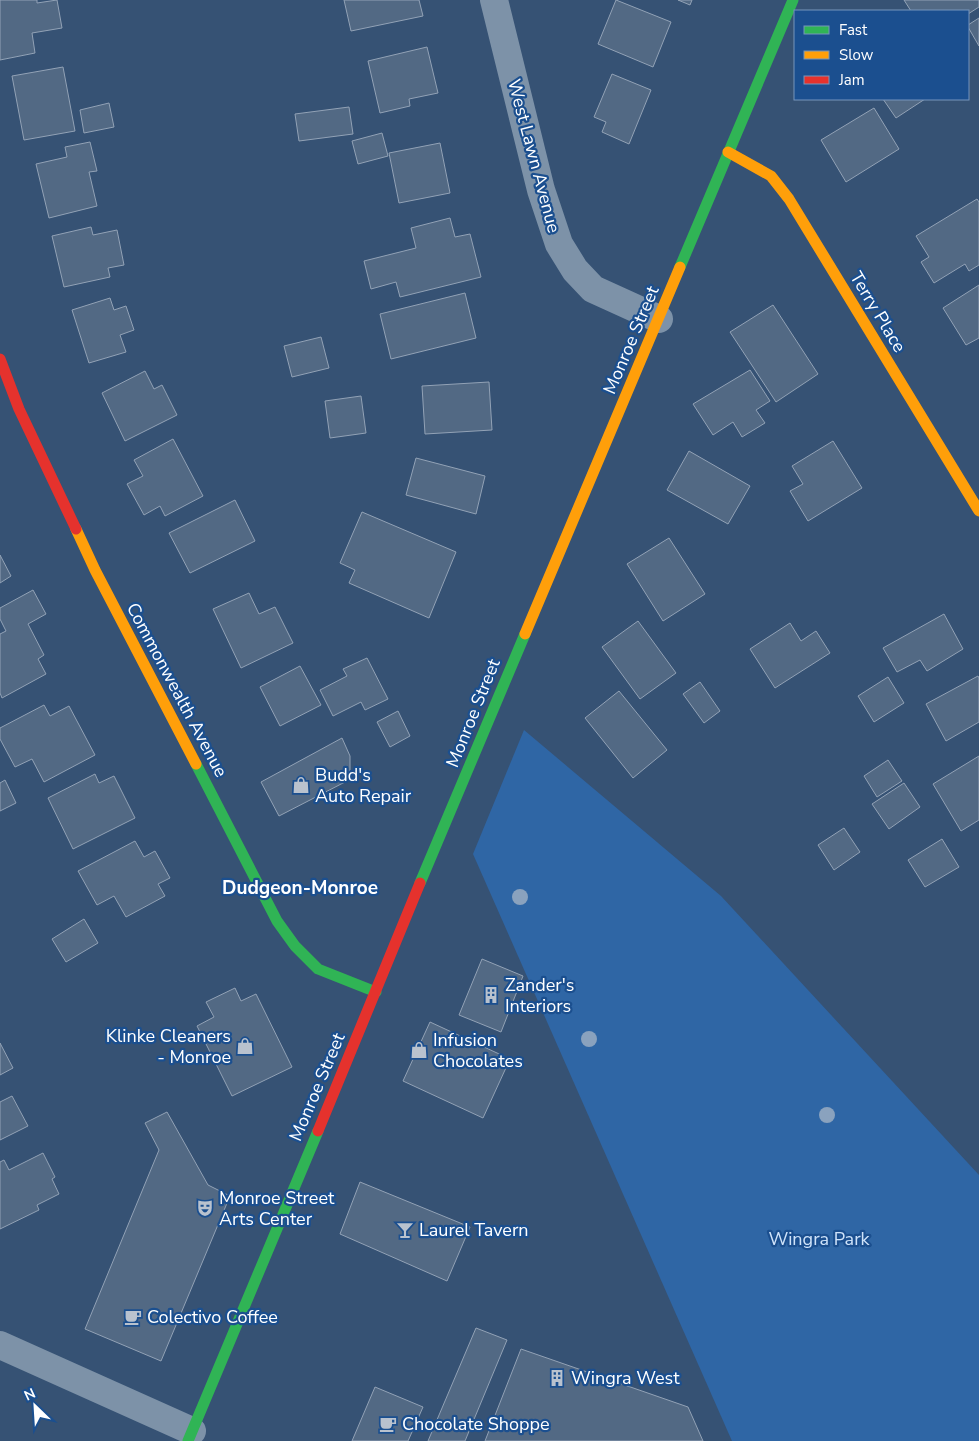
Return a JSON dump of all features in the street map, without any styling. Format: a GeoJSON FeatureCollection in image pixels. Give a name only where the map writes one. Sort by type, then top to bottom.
{"type":"FeatureCollection","features":[{"type":"Feature","properties":{"kind":"main road","name":"Monroe Street"},"geometry":{"type":"LineString","coordinates":[[190,1436],[267,1255],[400,931],[793,0]]}},
{"type":"Feature","properties":{"kind":"main road","name":"Terry Place"},"geometry":{"type":"LineString","coordinates":[[728,152],[771,176],[789,199],[979,511]]}},
{"type":"Feature","properties":{"kind":"main road","name":"Commonwealth Avenue"},"geometry":{"type":"LineString","coordinates":[[0,359],[18,409],[95,570],[277,921],[295,946],[318,969],[376,992]]}},
{"type":"Feature","properties":{"kind":"street","name":"West Lawn Avenue"},"geometry":{"type":"LineString","coordinates":[[494,0],[541,190],[559,244],[575,270],[592,288],[659,319]]}},
{"type":"Feature","properties":{"kind":"street"},"geometry":{"type":"LineString","coordinates":[[0,1345],[190,1436]]}},
{"type":"Feature","properties":{"kind":"green space","name":"Wingra Park"},"geometry":{"type":"Polygon","coordinates":[[[524,730],[721,896],[979,1175],[979,1441],[732,1441],[473,854],[524,730]]]}},
{"type":"Feature","properties":{"kind":"building"},"geometry":{"type":"Polygon","coordinates":[[[0,0],[37,0],[37,3],[57,0],[62,28],[32,33],[35,53],[0,60],[0,0]]]}},
{"type":"Feature","properties":{"kind":"building"},"geometry":{"type":"Polygon","coordinates":[[[344,0],[419,0],[423,16],[351,31],[344,0]]]}},
{"type":"Feature","properties":{"kind":"building"},"geometry":{"type":"Polygon","coordinates":[[[616,0],[671,22],[653,67],[598,44],[616,0]]]}},
{"type":"Feature","properties":{"kind":"building"},"geometry":{"type":"Polygon","coordinates":[[[678,0],[692,0],[690,5],[678,0]]]}},
{"type":"Feature","properties":{"kind":"building"},"geometry":{"type":"Polygon","coordinates":[[[904,0],[979,0],[979,7],[969,13],[969,10],[910,10],[904,0]]]}},
{"type":"Feature","properties":{"kind":"building"},"geometry":{"type":"Polygon","coordinates":[[[979,18],[979,46],[969,29],[969,24],[979,18]]]}},
{"type":"Feature","properties":{"kind":"building"},"geometry":{"type":"Polygon","coordinates":[[[427,47],[438,93],[409,99],[410,106],[380,113],[368,61],[427,47]]]}},
{"type":"Feature","properties":{"kind":"building"},"geometry":{"type":"Polygon","coordinates":[[[63,67],[75,131],[24,140],[12,76],[63,67]]]}},
{"type":"Feature","properties":{"kind":"building"},"geometry":{"type":"Polygon","coordinates":[[[612,74],[651,90],[629,144],[602,132],[606,122],[594,117],[612,74]]]}},
{"type":"Feature","properties":{"kind":"building"},"geometry":{"type":"Polygon","coordinates":[[[884,100],[923,100],[896,118],[884,100]]]}},
{"type":"Feature","properties":{"kind":"building"},"geometry":{"type":"Polygon","coordinates":[[[109,103],[114,127],[84,133],[80,110],[109,103]]]}},
{"type":"Feature","properties":{"kind":"building"},"geometry":{"type":"Polygon","coordinates":[[[349,107],[353,134],[299,141],[295,114],[349,107]]]}},
{"type":"Feature","properties":{"kind":"building"},"geometry":{"type":"Polygon","coordinates":[[[874,108],[899,149],[846,182],[821,140],[874,108]]]}},
{"type":"Feature","properties":{"kind":"building"},"geometry":{"type":"Polygon","coordinates":[[[382,133],[388,156],[358,164],[352,141],[382,133]]]}},
{"type":"Feature","properties":{"kind":"building"},"geometry":{"type":"Polygon","coordinates":[[[90,142],[97,171],[89,172],[97,206],[49,218],[36,164],[67,157],[65,147],[90,142]]]}},
{"type":"Feature","properties":{"kind":"building"},"geometry":{"type":"Polygon","coordinates":[[[440,143],[450,193],[399,203],[389,153],[440,143]]]}},
{"type":"Feature","properties":{"kind":"building"},"geometry":{"type":"Polygon","coordinates":[[[977,199],[979,202],[979,265],[969,271],[965,264],[934,283],[921,262],[929,257],[916,236],[977,199]]]}},
{"type":"Feature","properties":{"kind":"building"},"geometry":{"type":"Polygon","coordinates":[[[450,218],[455,237],[470,234],[481,277],[400,297],[396,282],[371,289],[364,261],[416,248],[411,228],[450,218]]]}},
{"type":"Feature","properties":{"kind":"building"},"geometry":{"type":"Polygon","coordinates":[[[91,227],[93,235],[117,230],[124,265],[108,268],[110,277],[64,287],[52,236],[91,227]]]}},
{"type":"Feature","properties":{"kind":"building"},"geometry":{"type":"Polygon","coordinates":[[[979,285],[979,338],[966,345],[943,308],[979,285]]]}},
{"type":"Feature","properties":{"kind":"building"},"geometry":{"type":"Polygon","coordinates":[[[465,293],[476,338],[391,359],[380,314],[465,293]]]}},
{"type":"Feature","properties":{"kind":"building"},"geometry":{"type":"Polygon","coordinates":[[[110,298],[114,310],[126,306],[134,330],[120,335],[126,352],[89,363],[72,310],[110,298]]]}},
{"type":"Feature","properties":{"kind":"building"},"geometry":{"type":"Polygon","coordinates":[[[773,305],[818,374],[776,402],[730,332],[773,305]]]}},
{"type":"Feature","properties":{"kind":"building"},"geometry":{"type":"Polygon","coordinates":[[[321,337],[329,368],[292,377],[284,346],[321,337]]]}},
{"type":"Feature","properties":{"kind":"building"},"geometry":{"type":"Polygon","coordinates":[[[750,370],[770,401],[756,410],[765,423],[742,437],[733,422],[713,435],[693,404],[750,370]]]}},
{"type":"Feature","properties":{"kind":"building"},"geometry":{"type":"Polygon","coordinates":[[[145,371],[154,389],[162,385],[177,415],[125,441],[102,393],[145,371]]]}},
{"type":"Feature","properties":{"kind":"building"},"geometry":{"type":"Polygon","coordinates":[[[489,382],[492,430],[425,434],[422,386],[489,382]]]}},
{"type":"Feature","properties":{"kind":"building"},"geometry":{"type":"Polygon","coordinates":[[[361,396],[366,433],[330,438],[325,401],[361,396]]]}},
{"type":"Feature","properties":{"kind":"building"},"geometry":{"type":"Polygon","coordinates":[[[173,439],[203,496],[165,516],[160,506],[144,515],[127,484],[143,476],[134,460],[173,439]]]}},
{"type":"Feature","properties":{"kind":"building"},"geometry":{"type":"Polygon","coordinates":[[[833,441],[862,488],[808,521],[790,491],[803,484],[792,466],[833,441]]]}},
{"type":"Feature","properties":{"kind":"building"},"geometry":{"type":"Polygon","coordinates":[[[689,451],[750,486],[728,524],[667,490],[689,451]]]}},
{"type":"Feature","properties":{"kind":"building"},"geometry":{"type":"Polygon","coordinates":[[[416,458],[485,476],[476,514],[406,495],[416,458]]]}},
{"type":"Feature","properties":{"kind":"building"},"geometry":{"type":"Polygon","coordinates":[[[235,500],[255,541],[190,573],[169,533],[235,500]]]}},
{"type":"Feature","properties":{"kind":"building"},"geometry":{"type":"Polygon","coordinates":[[[362,512],[456,552],[429,618],[349,583],[355,570],[340,563],[362,512]]]}},
{"type":"Feature","properties":{"kind":"building"},"geometry":{"type":"Polygon","coordinates":[[[669,538],[705,594],[663,621],[627,564],[669,538]]]}},
{"type":"Feature","properties":{"kind":"building"},"geometry":{"type":"Polygon","coordinates":[[[0,555],[11,576],[0,583],[0,555]]]}},
{"type":"Feature","properties":{"kind":"building"},"geometry":{"type":"Polygon","coordinates":[[[33,590],[46,614],[28,624],[44,655],[38,659],[46,674],[2,698],[0,693],[0,634],[6,631],[0,619],[0,608],[33,590]]]}},
{"type":"Feature","properties":{"kind":"building"},"geometry":{"type":"Polygon","coordinates":[[[249,593],[259,614],[275,607],[293,643],[241,668],[213,609],[249,593]]]}},
{"type":"Feature","properties":{"kind":"building"},"geometry":{"type":"Polygon","coordinates":[[[944,614],[963,649],[927,671],[920,660],[897,672],[883,648],[944,614]]]}},
{"type":"Feature","properties":{"kind":"building"},"geometry":{"type":"Polygon","coordinates":[[[638,621],[676,673],[640,699],[602,647],[638,621]]]}},
{"type":"Feature","properties":{"kind":"building"},"geometry":{"type":"Polygon","coordinates":[[[790,623],[801,641],[816,631],[830,653],[775,688],[750,649],[790,623]]]}},
{"type":"Feature","properties":{"kind":"building"},"geometry":{"type":"Polygon","coordinates":[[[367,658],[388,699],[365,710],[361,702],[333,716],[320,690],[347,676],[343,669],[367,658]]]}},
{"type":"Feature","properties":{"kind":"building"},"geometry":{"type":"Polygon","coordinates":[[[300,666],[321,705],[280,726],[260,687],[300,666]]]}},
{"type":"Feature","properties":{"kind":"building"},"geometry":{"type":"Polygon","coordinates":[[[978,676],[979,722],[946,741],[926,704],[978,676]]]}},
{"type":"Feature","properties":{"kind":"building"},"geometry":{"type":"Polygon","coordinates":[[[888,677],[904,703],[874,722],[858,696],[888,677]]]}},
{"type":"Feature","properties":{"kind":"building"},"geometry":{"type":"Polygon","coordinates":[[[700,682],[720,711],[704,723],[683,694],[700,682]]]}},
{"type":"Feature","properties":{"kind":"building"},"geometry":{"type":"Polygon","coordinates":[[[619,691],[667,750],[633,778],[585,718],[619,691]]]}},
{"type":"Feature","properties":{"kind":"building"},"geometry":{"type":"Polygon","coordinates":[[[44,705],[50,716],[69,706],[95,755],[44,782],[32,759],[15,767],[0,739],[0,728],[44,705]]]}},
{"type":"Feature","properties":{"kind":"building"},"geometry":{"type":"Polygon","coordinates":[[[398,711],[410,736],[390,747],[377,722],[398,711]]]}},
{"type":"Feature","properties":{"kind":"building"},"geometry":{"type":"Polygon","coordinates":[[[342,738],[350,756],[350,770],[345,782],[279,816],[261,782],[342,738]]]}},
{"type":"Feature","properties":{"kind":"building"},"geometry":{"type":"Polygon","coordinates":[[[979,756],[979,820],[961,831],[933,784],[979,756]]]}},
{"type":"Feature","properties":{"kind":"building"},"geometry":{"type":"Polygon","coordinates":[[[888,760],[902,781],[877,797],[864,776],[888,760]]]}},
{"type":"Feature","properties":{"kind":"building"},"geometry":{"type":"Polygon","coordinates":[[[95,774],[99,783],[114,776],[135,818],[73,849],[48,798],[95,774]]]}},
{"type":"Feature","properties":{"kind":"building"},"geometry":{"type":"Polygon","coordinates":[[[5,780],[16,803],[0,811],[0,783],[5,780]]]}},
{"type":"Feature","properties":{"kind":"building"},"geometry":{"type":"Polygon","coordinates":[[[904,783],[920,807],[889,829],[872,804],[904,783]]]}},
{"type":"Feature","properties":{"kind":"building"},"geometry":{"type":"Polygon","coordinates":[[[844,828],[860,852],[834,870],[818,845],[844,828]]]}},
{"type":"Feature","properties":{"kind":"building"},"geometry":{"type":"Polygon","coordinates":[[[942,839],[959,867],[925,887],[908,860],[942,839]]]}},
{"type":"Feature","properties":{"kind":"building"},"geometry":{"type":"Polygon","coordinates":[[[135,841],[144,857],[155,851],[170,878],[158,884],[165,896],[126,917],[114,896],[97,905],[78,871],[135,841]]]}},
{"type":"Feature","properties":{"kind":"building"},"geometry":{"type":"Polygon","coordinates":[[[84,919],[98,943],[66,962],[52,939],[84,919]]]}},
{"type":"Feature","properties":{"kind":"building","name":"Zander's Interiors"},"geometry":{"type":"Polygon","coordinates":[[[482,959],[523,976],[501,1032],[459,1015],[482,959]]]}},
{"type":"Feature","properties":{"kind":"building","name":"Klinke Cleaners - Monroe"},"geometry":{"type":"Polygon","coordinates":[[[235,988],[241,1001],[256,994],[292,1067],[232,1096],[197,1026],[214,1017],[206,1002],[235,988]]]}},
{"type":"Feature","properties":{"kind":"building"},"geometry":{"type":"Polygon","coordinates":[[[430,1022],[510,1059],[483,1118],[403,1081],[430,1022]]]}},
{"type":"Feature","properties":{"kind":"building"},"geometry":{"type":"Polygon","coordinates":[[[0,1043],[13,1068],[0,1075],[0,1043]]]}},
{"type":"Feature","properties":{"kind":"building"},"geometry":{"type":"Polygon","coordinates":[[[12,1096],[28,1126],[0,1140],[0,1102],[12,1096]]]}},
{"type":"Feature","properties":{"kind":"building"},"geometry":{"type":"Polygon","coordinates":[[[167,1112],[208,1185],[230,1196],[161,1361],[85,1329],[159,1150],[145,1123],[167,1112]]]}},
{"type":"Feature","properties":{"kind":"building"},"geometry":{"type":"Polygon","coordinates":[[[43,1153],[55,1177],[52,1179],[59,1194],[37,1205],[39,1210],[0,1229],[0,1162],[4,1160],[9,1170],[43,1153]]]}},
{"type":"Feature","properties":{"kind":"building","name":"Laurel Tavern"},"geometry":{"type":"Polygon","coordinates":[[[360,1182],[470,1227],[447,1281],[340,1234],[360,1182]]]}},
{"type":"Feature","properties":{"kind":"building"},"geometry":{"type":"Polygon","coordinates":[[[476,1328],[507,1340],[465,1441],[428,1441],[476,1328]]]}},
{"type":"Feature","properties":{"kind":"building","name":"Wingra West"},"geometry":{"type":"Polygon","coordinates":[[[521,1349],[688,1407],[703,1441],[485,1441],[521,1349]]]}},
{"type":"Feature","properties":{"kind":"building","name":"Chocolate Shoppe"},"geometry":{"type":"Polygon","coordinates":[[[375,1387],[423,1407],[408,1441],[352,1441],[375,1387]]]}},
{"type":"Feature","properties":{"kind":"traffic: fast"},"geometry":{"type":"LineString","coordinates":[[680,267],[793,0]]}},
{"type":"Feature","properties":{"kind":"traffic: fast"},"geometry":{"type":"LineString","coordinates":[[420,883],[525,634]]}},
{"type":"Feature","properties":{"kind":"traffic: fast"},"geometry":{"type":"LineString","coordinates":[[196,764],[277,921],[295,946],[318,969],[376,992]]}},
{"type":"Feature","properties":{"kind":"traffic: fast"},"geometry":{"type":"LineString","coordinates":[[188,1441],[318,1131]]}},
{"type":"Feature","properties":{"kind":"traffic: slow"},"geometry":{"type":"LineString","coordinates":[[728,152],[771,176],[789,199],[979,511]]}},
{"type":"Feature","properties":{"kind":"traffic: slow"},"geometry":{"type":"LineString","coordinates":[[525,634],[680,267]]}},
{"type":"Feature","properties":{"kind":"traffic: slow"},"geometry":{"type":"LineString","coordinates":[[76,529],[95,570],[196,764]]}},
{"type":"Feature","properties":{"kind":"traffic: jam"},"geometry":{"type":"LineString","coordinates":[[0,359],[19,409],[76,529]]}},
{"type":"Feature","properties":{"kind":"traffic: jam"},"geometry":{"type":"LineString","coordinates":[[318,1131],[420,883]]}},
{"type":"Feature","properties":{"kind":"place","name":"Budd's Auto Repair"},"geometry":{"type":"Point","coordinates":[301,785]}},
{"type":"Feature","properties":{"kind":"place","name":"Zander's Interiors"},"geometry":{"type":"Point","coordinates":[491,995]}},
{"type":"Feature","properties":{"kind":"place","name":"Klinke Cleaners - Monroe"},"geometry":{"type":"Point","coordinates":[245,1046]}},
{"type":"Feature","properties":{"kind":"place","name":"Infusion Chocolates"},"geometry":{"type":"Point","coordinates":[419,1050]}},
{"type":"Feature","properties":{"kind":"place","name":"Monroe Street Arts Center"},"geometry":{"type":"Point","coordinates":[205,1208]}},
{"type":"Feature","properties":{"kind":"place","name":"Laurel Tavern"},"geometry":{"type":"Point","coordinates":[405,1230]}},
{"type":"Feature","properties":{"kind":"place","name":"Colectivo Coffee"},"geometry":{"type":"Point","coordinates":[133,1317]}},
{"type":"Feature","properties":{"kind":"place","name":"Wingra West"},"geometry":{"type":"Point","coordinates":[557,1378]}},
{"type":"Feature","properties":{"kind":"place","name":"Chocolate Shoppe"},"geometry":{"type":"Point","coordinates":[388,1424]}},
{"type":"Feature","properties":{"kind":"district","name":"Dudgeon-Monroe"},"geometry":{"type":"Point","coordinates":[300,887]}}]}
